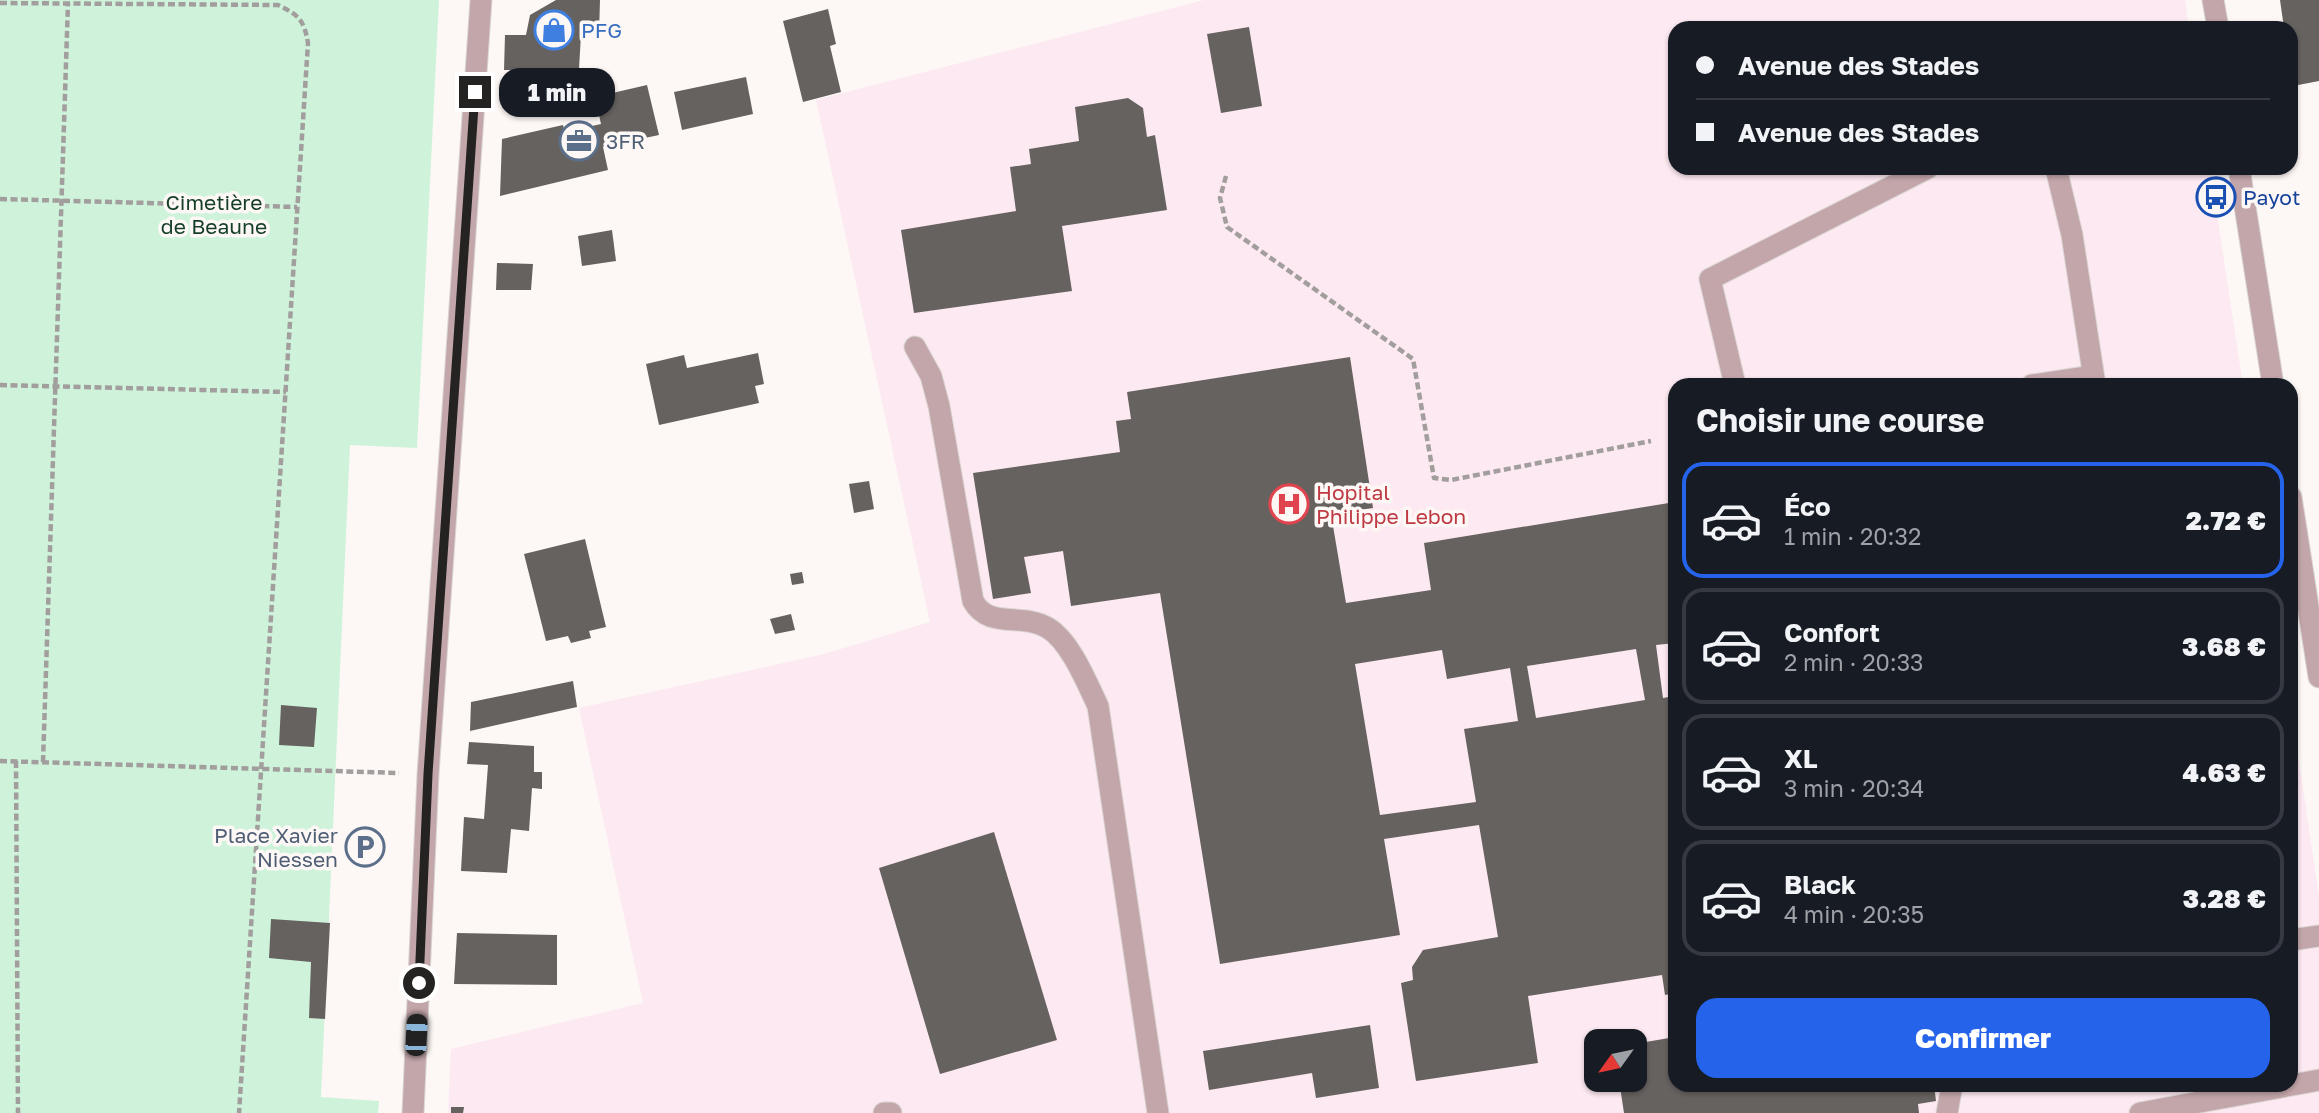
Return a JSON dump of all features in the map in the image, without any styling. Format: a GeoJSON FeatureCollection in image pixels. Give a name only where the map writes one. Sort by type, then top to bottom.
{"type":"FeatureCollection","features":[{"type":"Feature","properties":{"kind":"street"},"geometry":{"type":"LineString","coordinates":[[413,1113],[428,774],[481,0]]}},
{"type":"Feature","properties":{"kind":"street"},"geometry":{"type":"LineString","coordinates":[[2213,0],[2217,21]]}},
{"type":"Feature","properties":{"kind":"street"},"geometry":{"type":"LineString","coordinates":[[1733,378],[1710,279],[1914,175]]}},
{"type":"Feature","properties":{"kind":"street"},"geometry":{"type":"LineString","coordinates":[[2058,175],[2072,235],[2094,378]]}},
{"type":"Feature","properties":{"kind":"street"},"geometry":{"type":"LineString","coordinates":[[2240,175],[2272,378]]}},
{"type":"Feature","properties":{"kind":"street"},"geometry":{"type":"LineString","coordinates":[[915,347],[931,376],[939,406],[973,601],[978,610],[1001,620],[1026,619],[1049,628],[1062,641],[1081,671],[1098,706],[1158,1113]]}},
{"type":"Feature","properties":{"kind":"street"},"geometry":{"type":"LineString","coordinates":[[2298,542],[2319,677]]}},
{"type":"Feature","properties":{"kind":"street"},"geometry":{"type":"LineString","coordinates":[[2298,939],[2319,936]]}},
{"type":"Feature","properties":{"kind":"street"},"geometry":{"type":"LineString","coordinates":[[2298,1084],[2319,1080]]}},
{"type":"Feature","properties":{"kind":"street"},"geometry":{"type":"LineString","coordinates":[[1947,1113],[1951,1092]]}},
{"type":"Feature","properties":{"kind":"street"},"geometry":{"type":"LineString","coordinates":[[2140,1113],[2254,1092]]}},
{"type":"Feature","properties":{"kind":"street"},"geometry":{"type":"LineString","coordinates":[[884,1113],[891,1113]]}},
{"type":"Feature","properties":{"kind":"path"},"geometry":{"type":"LineString","coordinates":[[0,2],[278,5],[295,14],[305,27],[308,43],[239,1113]]}},
{"type":"Feature","properties":{"kind":"path"},"geometry":{"type":"LineString","coordinates":[[43,762],[68,3]]}},
{"type":"Feature","properties":{"kind":"path"},"geometry":{"type":"LineString","coordinates":[[1226,176],[1220,198],[1227,227],[1413,359],[1434,478],[1451,480],[1651,441]]}},
{"type":"Feature","properties":{"kind":"path"},"geometry":{"type":"LineString","coordinates":[[0,200],[297,207]]}},
{"type":"Feature","properties":{"kind":"path"},"geometry":{"type":"LineString","coordinates":[[0,385],[286,392]]}},
{"type":"Feature","properties":{"kind":"path"},"geometry":{"type":"LineString","coordinates":[[0,761],[428,774]]}},
{"type":"Feature","properties":{"kind":"path"},"geometry":{"type":"LineString","coordinates":[[16,761],[18,1113]]}},
{"type":"Feature","properties":{"kind":"shaded area","name":"Hopital Philippe Lebon"},"geometry":{"type":"Polygon","coordinates":[[[1204,0],[2185,0],[2188,21],[1668,21],[1668,175],[2211,175],[2242,378],[1668,378],[1668,1092],[2298,1092],[2298,754],[2319,896],[2319,1113],[448,1113],[451,1049],[643,1003],[579,708],[824,654],[930,622],[816,100],[1204,0]]]}},
{"type":"Feature","properties":{"kind":"green space","name":"Cimetière de Beaune"},"geometry":{"type":"Polygon","coordinates":[[[0,0],[439,0],[417,448],[350,445],[321,1097],[379,1101],[378,1113],[0,1113],[0,0]]]}},
{"type":"Feature","properties":{"kind":"building"},"geometry":{"type":"Polygon","coordinates":[[[556,0],[600,0],[599,34],[581,34],[579,69],[504,70],[505,35],[526,35],[530,15],[556,0]]]}},
{"type":"Feature","properties":{"kind":"building"},"geometry":{"type":"Polygon","coordinates":[[[2280,0],[2319,0],[2319,81],[2298,85],[2298,21],[2283,21],[2280,0]]]}},
{"type":"Feature","properties":{"kind":"building"},"geometry":{"type":"Polygon","coordinates":[[[828,9],[836,44],[830,46],[841,92],[803,102],[783,21],[828,9]]]}},
{"type":"Feature","properties":{"kind":"building"},"geometry":{"type":"Polygon","coordinates":[[[1249,27],[1262,106],[1221,113],[1207,34],[1249,27]]]}},
{"type":"Feature","properties":{"kind":"building"},"geometry":{"type":"Polygon","coordinates":[[[746,77],[753,114],[682,130],[674,92],[746,77]]]}},
{"type":"Feature","properties":{"kind":"building"},"geometry":{"type":"Polygon","coordinates":[[[647,85],[659,135],[603,147],[608,170],[500,196],[502,139],[563,125],[565,132],[601,124],[595,97],[647,85]]]}},
{"type":"Feature","properties":{"kind":"building"},"geometry":{"type":"Polygon","coordinates":[[[1128,98],[1143,108],[1147,137],[1155,135],[1167,210],[1062,226],[1072,291],[914,313],[901,230],[1016,211],[1010,167],[1031,164],[1029,149],[1079,141],[1075,107],[1128,98]]]}},
{"type":"Feature","properties":{"kind":"building"},"geometry":{"type":"Polygon","coordinates":[[[612,230],[616,261],[582,266],[578,236],[612,230]]]}},
{"type":"Feature","properties":{"kind":"building"},"geometry":{"type":"Polygon","coordinates":[[[497,263],[533,264],[531,290],[496,290],[497,263]]]}},
{"type":"Feature","properties":{"kind":"building"},"geometry":{"type":"Polygon","coordinates":[[[758,353],[764,384],[755,386],[759,403],[659,425],[646,364],[684,355],[687,368],[758,353]]]}},
{"type":"Feature","properties":{"kind":"building"},"geometry":{"type":"Polygon","coordinates":[[[1350,357],[1373,508],[1331,514],[1346,603],[1431,590],[1424,543],[1668,503],[1668,644],[1656,645],[1663,698],[1668,697],[1668,994],[1665,995],[1662,975],[1528,996],[1538,1063],[1416,1081],[1401,983],[1413,980],[1412,967],[1423,950],[1498,937],[1479,825],[1384,839],[1400,935],[1220,964],[1160,593],[1071,606],[1063,551],[1024,557],[1031,593],[993,599],[973,473],[1120,452],[1116,421],[1131,419],[1127,392],[1350,357]],[[1636,649],[1527,666],[1536,718],[1645,700],[1636,649]],[[1442,650],[1355,664],[1380,815],[1476,802],[1464,729],[1518,721],[1510,668],[1447,679],[1442,650]]]}},
{"type":"Feature","properties":{"kind":"building"},"geometry":{"type":"Polygon","coordinates":[[[869,481],[874,509],[854,513],[849,484],[869,481]]]}},
{"type":"Feature","properties":{"kind":"building"},"geometry":{"type":"Polygon","coordinates":[[[585,539],[606,627],[589,631],[591,638],[571,643],[568,636],[546,641],[524,554],[585,539]]]}},
{"type":"Feature","properties":{"kind":"building"},"geometry":{"type":"Polygon","coordinates":[[[802,572],[804,583],[792,585],[790,574],[802,572]]]}},
{"type":"Feature","properties":{"kind":"building"},"geometry":{"type":"Polygon","coordinates":[[[791,614],[795,630],[775,634],[770,619],[791,614]]]}},
{"type":"Feature","properties":{"kind":"building"},"geometry":{"type":"Polygon","coordinates":[[[573,681],[577,707],[470,731],[471,702],[573,681]]]}},
{"type":"Feature","properties":{"kind":"building"},"geometry":{"type":"Polygon","coordinates":[[[281,705],[317,708],[314,747],[279,745],[281,705]]]}},
{"type":"Feature","properties":{"kind":"building"},"geometry":{"type":"Polygon","coordinates":[[[469,742],[534,746],[534,772],[542,772],[542,789],[532,788],[529,831],[511,829],[507,873],[461,871],[464,817],[484,819],[488,765],[467,764],[469,742]]]}},
{"type":"Feature","properties":{"kind":"building"},"geometry":{"type":"Polygon","coordinates":[[[994,832],[1057,1040],[940,1074],[879,868],[994,832]]]}},
{"type":"Feature","properties":{"kind":"building"},"geometry":{"type":"Polygon","coordinates":[[[271,919],[330,923],[325,1019],[309,1018],[311,962],[269,958],[271,919]]]}},
{"type":"Feature","properties":{"kind":"building"},"geometry":{"type":"Polygon","coordinates":[[[457,933],[557,935],[557,985],[454,984],[457,933]]]}},
{"type":"Feature","properties":{"kind":"building"},"geometry":{"type":"Polygon","coordinates":[[[1370,1025],[1379,1088],[1316,1098],[1312,1073],[1209,1090],[1203,1051],[1370,1025]]]}},
{"type":"Feature","properties":{"kind":"building"},"geometry":{"type":"Polygon","coordinates":[[[1668,1038],[1668,1092],[1935,1092],[1936,1101],[1918,1104],[1919,1113],[1624,1113],[1621,1092],[1647,1092],[1647,1042],[1668,1038]]]}},
{"type":"Feature","properties":{"kind":"building"},"geometry":{"type":"Polygon","coordinates":[[[451,1107],[464,1107],[463,1113],[451,1113],[451,1107]]]}},
{"type":"Feature","properties":{"kind":"place","name":"PFG"},"geometry":{"type":"Point","coordinates":[554,30]}},
{"type":"Feature","properties":{"kind":"place","name":"3FR"},"geometry":{"type":"Point","coordinates":[579,141]}},
{"type":"Feature","properties":{"kind":"place","name":"Payot"},"geometry":{"type":"Point","coordinates":[2216,197]}},
{"type":"Feature","properties":{"kind":"place","name":"Hopital Philippe Lebon"},"geometry":{"type":"Point","coordinates":[1289,504]}},
{"type":"Feature","properties":{"kind":"place","name":"Place Xavier Niessen"},"geometry":{"type":"Point","coordinates":[365,847]}},
{"type":"Feature","properties":{"kind":"route"},"geometry":{"type":"LineString","coordinates":[[419,983],[428,774],[475,92]]}}]}
